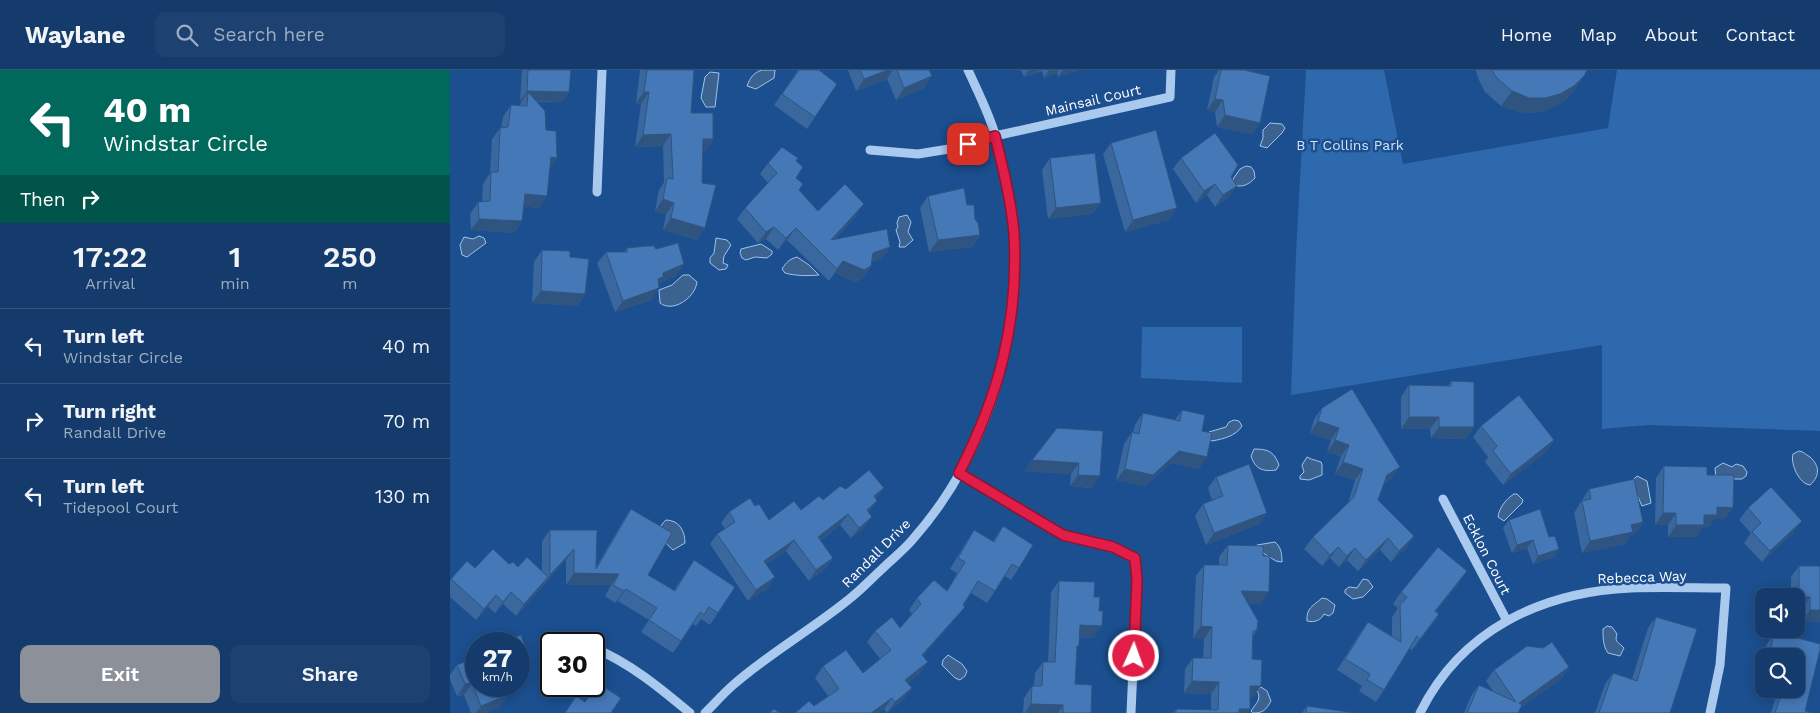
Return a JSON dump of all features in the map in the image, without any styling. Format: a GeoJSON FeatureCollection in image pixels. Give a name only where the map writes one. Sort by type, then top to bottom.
{"type":"FeatureCollection","features":[{"type":"Feature","properties":{"kind":"street"},"geometry":{"type":"LineString","coordinates":[[597,192],[602,70]]}},
{"type":"Feature","properties":{"kind":"street","name":"Randall Drive"},"geometry":{"type":"LineString","coordinates":[[705,713],[733,685],[760,663],[848,600],[905,546],[940,504],[959,473],[979,434],[995,392],[1011,320],[1014,232],[1008,188],[995,136],[968,70]]}},
{"type":"Feature","properties":{"kind":"street","name":"Mainsail Court"},"geometry":{"type":"LineString","coordinates":[[995,136],[1170,97],[1171,70]]}},
{"type":"Feature","properties":{"kind":"street"},"geometry":{"type":"LineString","coordinates":[[870,150],[918,154],[949,149],[995,136]]}},
{"type":"Feature","properties":{"kind":"street"},"geometry":{"type":"LineString","coordinates":[[959,473],[1063,535],[1113,547],[1135,558],[1137,580],[1131,713]]}},
{"type":"Feature","properties":{"kind":"street","name":"Ecklon Court"},"geometry":{"type":"LineString","coordinates":[[1443,500],[1507,621]]}},
{"type":"Feature","properties":{"kind":"street","name":"Rebecca Way"},"geometry":{"type":"LineString","coordinates":[[1420,713],[1445,672],[1463,652],[1484,635],[1507,621],[1554,601],[1584,593],[1630,588],[1726,588],[1720,665],[1710,713]]}},
{"type":"Feature","properties":{"kind":"street"},"geometry":{"type":"LineString","coordinates":[[605,653],[631,668],[690,713]]}},
{"type":"Feature","properties":{"kind":"green space","name":"B T Collins Park"},"geometry":{"type":"Polygon","coordinates":[[[1306,70],[1384,70],[1403,164],[1608,128],[1617,70],[1820,70],[1820,431],[1648,425],[1602,429],[1602,345],[1291,395],[1296,254],[1306,70]]]}},
{"type":"Feature","properties":{"kind":"green space"},"geometry":{"type":"Polygon","coordinates":[[[1142,327],[1242,327],[1242,383],[1141,378],[1142,327]]]}},
{"type":"Feature","properties":{"kind":"shaded area"},"geometry":{"type":"Polygon","coordinates":[[[762,70],[775,70],[774,78],[756,89],[747,86],[752,76],[762,70]]]}},
{"type":"Feature","properties":{"kind":"shaded area"},"geometry":{"type":"Polygon","coordinates":[[[710,72],[719,73],[715,107],[706,107],[701,98],[705,77],[710,72]]]}},
{"type":"Feature","properties":{"kind":"shaded area"},"geometry":{"type":"Polygon","coordinates":[[[1270,123],[1282,124],[1285,128],[1267,148],[1260,146],[1263,130],[1270,123]]]}},
{"type":"Feature","properties":{"kind":"shaded area"},"geometry":{"type":"Polygon","coordinates":[[[1246,166],[1251,167],[1254,171],[1255,178],[1246,185],[1234,185],[1233,179],[1240,169],[1246,166]]]}},
{"type":"Feature","properties":{"kind":"shaded area"},"geometry":{"type":"Polygon","coordinates":[[[907,215],[911,222],[908,232],[913,240],[905,247],[899,247],[900,242],[896,230],[898,227],[897,223],[899,217],[907,215]]]}},
{"type":"Feature","properties":{"kind":"shaded area"},"geometry":{"type":"Polygon","coordinates":[[[479,236],[484,238],[486,243],[467,257],[462,255],[460,245],[464,237],[473,239],[479,236]]]}},
{"type":"Feature","properties":{"kind":"shaded area"},"geometry":{"type":"Polygon","coordinates":[[[716,238],[727,240],[731,245],[724,256],[723,263],[728,265],[726,269],[719,270],[710,263],[710,258],[714,253],[716,238]]]}},
{"type":"Feature","properties":{"kind":"shaded area"},"geometry":{"type":"Polygon","coordinates":[[[761,244],[772,251],[772,254],[767,258],[755,257],[746,260],[742,258],[741,249],[761,244]]]}},
{"type":"Feature","properties":{"kind":"shaded area"},"geometry":{"type":"Polygon","coordinates":[[[797,257],[819,275],[802,276],[785,273],[782,269],[785,265],[797,257]]]}},
{"type":"Feature","properties":{"kind":"shaded area"},"geometry":{"type":"Polygon","coordinates":[[[683,275],[689,275],[697,282],[688,298],[677,305],[665,306],[660,303],[659,290],[672,285],[683,275]]]}},
{"type":"Feature","properties":{"kind":"shaded area"},"geometry":{"type":"Polygon","coordinates":[[[1239,421],[1242,426],[1233,435],[1212,441],[1208,437],[1209,432],[1226,427],[1229,422],[1239,421]]]}},
{"type":"Feature","properties":{"kind":"shaded area"},"geometry":{"type":"Polygon","coordinates":[[[1254,449],[1264,450],[1273,454],[1279,465],[1276,470],[1263,470],[1257,467],[1251,456],[1254,449]]]}},
{"type":"Feature","properties":{"kind":"shaded area"},"geometry":{"type":"Polygon","coordinates":[[[1799,451],[1810,457],[1817,467],[1816,478],[1810,485],[1802,481],[1794,468],[1793,454],[1799,451]]]}},
{"type":"Feature","properties":{"kind":"shaded area"},"geometry":{"type":"Polygon","coordinates":[[[1307,457],[1321,462],[1322,475],[1309,480],[1300,479],[1304,472],[1302,465],[1307,457]]]}},
{"type":"Feature","properties":{"kind":"shaded area"},"geometry":{"type":"Polygon","coordinates":[[[1723,463],[1732,467],[1736,464],[1743,466],[1747,472],[1746,476],[1742,479],[1716,479],[1715,468],[1723,463]]]}},
{"type":"Feature","properties":{"kind":"shaded area"},"geometry":{"type":"Polygon","coordinates":[[[1637,476],[1647,481],[1651,503],[1642,506],[1638,497],[1633,494],[1632,481],[1637,476]]]}},
{"type":"Feature","properties":{"kind":"shaded area"},"geometry":{"type":"Polygon","coordinates":[[[1514,494],[1517,494],[1523,500],[1522,503],[1504,521],[1498,517],[1501,507],[1514,494]]]}},
{"type":"Feature","properties":{"kind":"shaded area"},"geometry":{"type":"Polygon","coordinates":[[[666,520],[671,520],[678,524],[684,534],[685,543],[673,550],[663,539],[660,532],[662,524],[666,520]]]}},
{"type":"Feature","properties":{"kind":"shaded area"},"geometry":{"type":"Polygon","coordinates":[[[1275,542],[1281,551],[1282,562],[1276,561],[1255,548],[1257,545],[1275,542]]]}},
{"type":"Feature","properties":{"kind":"shaded area"},"geometry":{"type":"Polygon","coordinates":[[[1363,579],[1368,580],[1373,587],[1363,597],[1353,599],[1345,593],[1345,590],[1349,587],[1357,588],[1363,579]]]}},
{"type":"Feature","properties":{"kind":"shaded area"},"geometry":{"type":"Polygon","coordinates":[[[1322,598],[1335,605],[1333,613],[1329,616],[1324,614],[1315,621],[1307,621],[1309,610],[1322,598]]]}},
{"type":"Feature","properties":{"kind":"shaded area"},"geometry":{"type":"Polygon","coordinates":[[[1607,626],[1612,627],[1617,634],[1617,641],[1624,648],[1620,656],[1608,653],[1605,648],[1603,629],[1607,626]]]}},
{"type":"Feature","properties":{"kind":"shaded area"},"geometry":{"type":"Polygon","coordinates":[[[948,655],[962,664],[967,671],[960,680],[955,678],[942,665],[943,660],[948,655]]]}},
{"type":"Feature","properties":{"kind":"shaded area"},"geometry":{"type":"Polygon","coordinates":[[[1261,687],[1267,691],[1271,701],[1264,710],[1253,713],[1251,711],[1259,699],[1257,690],[1261,687]]]}},
{"type":"Feature","properties":{"kind":"building"},"geometry":{"type":"Polygon","coordinates":[[[528,70],[571,70],[569,92],[527,91],[528,70]]]}},
{"type":"Feature","properties":{"kind":"building"},"geometry":{"type":"Polygon","coordinates":[[[647,70],[694,70],[691,113],[713,113],[713,139],[703,139],[702,183],[716,185],[705,228],[671,218],[674,203],[663,199],[667,178],[673,179],[671,134],[643,135],[649,92],[644,92],[647,70]]]}},
{"type":"Feature","properties":{"kind":"building"},"geometry":{"type":"Polygon","coordinates":[[[799,70],[819,70],[837,84],[815,117],[782,94],[799,70]]]}},
{"type":"Feature","properties":{"kind":"building"},"geometry":{"type":"Polygon","coordinates":[[[860,70],[888,70],[864,79],[860,70]]]}},
{"type":"Feature","properties":{"kind":"building"},"geometry":{"type":"Polygon","coordinates":[[[897,70],[929,70],[932,76],[904,88],[897,70]]]}},
{"type":"Feature","properties":{"kind":"building"},"geometry":{"type":"Polygon","coordinates":[[[1221,70],[1244,70],[1270,76],[1260,123],[1225,115],[1223,100],[1215,99],[1221,70]]]}},
{"type":"Feature","properties":{"kind":"building"},"geometry":{"type":"Polygon","coordinates":[[[1492,70],[1587,70],[1574,86],[1560,94],[1545,98],[1529,98],[1512,91],[1496,77],[1492,70]]]}},
{"type":"Feature","properties":{"kind":"building"},"geometry":{"type":"Polygon","coordinates":[[[528,92],[545,111],[546,130],[556,131],[557,158],[551,157],[547,196],[525,194],[522,221],[479,219],[478,202],[490,201],[491,172],[498,172],[500,128],[508,127],[511,105],[527,106],[528,92]]]}},
{"type":"Feature","properties":{"kind":"building"},"geometry":{"type":"Polygon","coordinates":[[[1156,130],[1177,208],[1133,220],[1111,143],[1156,130]]]}},
{"type":"Feature","properties":{"kind":"building"},"geometry":{"type":"Polygon","coordinates":[[[1215,133],[1238,165],[1231,177],[1237,186],[1223,195],[1215,184],[1204,191],[1181,158],[1215,133]]]}},
{"type":"Feature","properties":{"kind":"building"},"geometry":{"type":"Polygon","coordinates":[[[782,147],[798,158],[796,161],[803,167],[796,178],[803,184],[799,190],[818,211],[845,184],[864,204],[831,240],[887,229],[890,247],[873,253],[871,266],[864,270],[843,261],[837,269],[796,228],[786,238],[774,227],[766,232],[745,208],[777,173],[768,163],[782,147]]]}},
{"type":"Feature","properties":{"kind":"building"},"geometry":{"type":"Polygon","coordinates":[[[1095,153],[1101,203],[1056,208],[1050,158],[1095,153]]]}},
{"type":"Feature","properties":{"kind":"building"},"geometry":{"type":"Polygon","coordinates":[[[964,188],[967,205],[974,205],[975,219],[978,223],[980,235],[938,240],[928,196],[964,188]]]}},
{"type":"Feature","properties":{"kind":"building"},"geometry":{"type":"Polygon","coordinates":[[[678,243],[684,264],[663,273],[663,277],[658,279],[659,288],[623,301],[606,252],[627,252],[627,248],[647,246],[654,246],[656,249],[678,243]]]}},
{"type":"Feature","properties":{"kind":"building"},"geometry":{"type":"Polygon","coordinates":[[[542,250],[570,251],[570,257],[589,259],[585,294],[541,291],[542,250]]]}},
{"type":"Feature","properties":{"kind":"building"},"geometry":{"type":"Polygon","coordinates":[[[1451,381],[1474,382],[1474,427],[1439,427],[1439,417],[1409,417],[1409,385],[1451,386],[1451,381]]]}},
{"type":"Feature","properties":{"kind":"building"},"geometry":{"type":"Polygon","coordinates":[[[1352,389],[1400,467],[1387,475],[1378,500],[1414,536],[1399,551],[1388,538],[1366,560],[1355,548],[1347,556],[1338,547],[1330,555],[1313,537],[1354,497],[1363,469],[1343,462],[1349,445],[1335,440],[1339,428],[1318,421],[1322,408],[1352,389]]]}},
{"type":"Feature","properties":{"kind":"building"},"geometry":{"type":"Polygon","coordinates":[[[1519,395],[1554,440],[1511,474],[1493,451],[1497,446],[1481,426],[1519,395]]]}},
{"type":"Feature","properties":{"kind":"building"},"geometry":{"type":"Polygon","coordinates":[[[1182,410],[1205,415],[1202,431],[1212,433],[1207,457],[1179,451],[1153,475],[1125,469],[1132,432],[1139,434],[1143,413],[1180,421],[1182,410]]]}},
{"type":"Feature","properties":{"kind":"building"},"geometry":{"type":"Polygon","coordinates":[[[1057,428],[1103,431],[1100,476],[1078,475],[1079,463],[1032,460],[1057,428]]]}},
{"type":"Feature","properties":{"kind":"building"},"geometry":{"type":"Polygon","coordinates":[[[1249,464],[1267,513],[1214,533],[1203,504],[1223,496],[1216,477],[1249,464]]]}},
{"type":"Feature","properties":{"kind":"building"},"geometry":{"type":"Polygon","coordinates":[[[1664,466],[1707,467],[1707,475],[1734,475],[1733,508],[1717,507],[1717,515],[1704,515],[1704,525],[1676,525],[1676,513],[1663,513],[1664,466]]]}},
{"type":"Feature","properties":{"kind":"building"},"geometry":{"type":"Polygon","coordinates":[[[869,470],[884,488],[874,496],[877,501],[867,510],[872,517],[859,528],[848,514],[818,537],[833,558],[816,570],[794,540],[764,561],[775,577],[756,590],[717,534],[735,522],[729,512],[750,498],[755,506],[759,504],[769,520],[794,501],[801,510],[819,496],[823,500],[840,486],[846,489],[869,470]]]}},
{"type":"Feature","properties":{"kind":"building"},"geometry":{"type":"Polygon","coordinates":[[[1634,479],[1643,522],[1631,525],[1633,532],[1590,541],[1582,501],[1591,499],[1589,489],[1634,479]]]}},
{"type":"Feature","properties":{"kind":"building"},"geometry":{"type":"Polygon","coordinates":[[[1771,487],[1802,521],[1770,551],[1752,532],[1761,523],[1748,508],[1771,487]]]}},
{"type":"Feature","properties":{"kind":"building"},"geometry":{"type":"Polygon","coordinates":[[[631,509],[672,533],[648,575],[675,591],[694,560],[735,587],[718,613],[709,607],[704,615],[700,612],[681,641],[649,620],[657,608],[626,589],[624,591],[613,585],[619,574],[574,573],[574,549],[550,575],[550,530],[597,530],[596,569],[631,509]]]}},
{"type":"Feature","properties":{"kind":"building"},"geometry":{"type":"Polygon","coordinates":[[[1540,509],[1549,537],[1555,536],[1559,549],[1538,556],[1533,540],[1517,545],[1509,520],[1540,509]]]}},
{"type":"Feature","properties":{"kind":"building"},"geometry":{"type":"Polygon","coordinates":[[[1003,526],[1033,545],[1019,568],[1012,564],[995,591],[978,581],[963,605],[965,607],[922,655],[928,662],[905,680],[912,688],[895,702],[892,698],[871,713],[795,713],[809,701],[814,706],[839,689],[823,666],[846,650],[863,673],[891,650],[875,631],[892,617],[900,628],[921,604],[917,598],[934,580],[947,591],[965,562],[958,558],[974,530],[994,542],[1003,526]]]}},
{"type":"Feature","properties":{"kind":"building"},"geometry":{"type":"Polygon","coordinates":[[[1228,545],[1263,546],[1263,556],[1270,556],[1269,592],[1241,591],[1258,621],[1257,630],[1253,631],[1252,659],[1262,660],[1261,686],[1250,686],[1250,709],[1239,709],[1239,713],[1176,713],[1176,709],[1218,710],[1219,682],[1192,681],[1193,658],[1211,658],[1212,627],[1201,626],[1204,565],[1227,565],[1228,545]]]}},
{"type":"Feature","properties":{"kind":"building"},"geometry":{"type":"Polygon","coordinates":[[[1438,547],[1467,571],[1435,611],[1439,614],[1420,639],[1417,636],[1384,690],[1367,680],[1370,674],[1345,659],[1368,622],[1401,642],[1400,605],[1407,597],[1401,592],[1438,547]]]}},
{"type":"Feature","properties":{"kind":"building"},"geometry":{"type":"Polygon","coordinates":[[[493,549],[509,564],[513,562],[518,567],[527,557],[548,577],[524,604],[511,592],[503,602],[496,595],[484,609],[451,579],[467,561],[475,568],[493,549]]]}},
{"type":"Feature","properties":{"kind":"building"},"geometry":{"type":"Polygon","coordinates":[[[1799,566],[1820,566],[1820,610],[1810,610],[1810,597],[1805,597],[1805,588],[1799,588],[1799,566]]]}},
{"type":"Feature","properties":{"kind":"building"},"geometry":{"type":"Polygon","coordinates":[[[1059,581],[1095,582],[1094,597],[1100,597],[1099,611],[1103,611],[1102,626],[1080,625],[1079,646],[1077,646],[1075,684],[1092,685],[1091,713],[1063,713],[1063,705],[1031,704],[1032,686],[1042,686],[1043,662],[1055,662],[1059,581]]]}},
{"type":"Feature","properties":{"kind":"building"},"geometry":{"type":"Polygon","coordinates":[[[1656,617],[1697,629],[1670,713],[1599,713],[1613,673],[1637,681],[1656,617]]]}},
{"type":"Feature","properties":{"kind":"building"},"geometry":{"type":"Polygon","coordinates":[[[1773,638],[1798,638],[1820,644],[1805,711],[1812,713],[1775,713],[1780,698],[1805,698],[1805,648],[1771,648],[1773,638]]]}},
{"type":"Feature","properties":{"kind":"building"},"geometry":{"type":"Polygon","coordinates":[[[1552,642],[1569,667],[1519,703],[1522,705],[1518,713],[1467,713],[1479,685],[1516,702],[1494,670],[1527,646],[1543,648],[1552,642]]]}},
{"type":"Feature","properties":{"kind":"building"},"geometry":{"type":"Polygon","coordinates":[[[465,662],[465,684],[457,665],[465,662]]]}},
{"type":"Feature","properties":{"kind":"building"},"geometry":{"type":"Polygon","coordinates":[[[605,688],[621,698],[611,713],[565,713],[575,697],[585,702],[588,697],[605,697],[605,688]]]}},
{"type":"Feature","properties":{"kind":"building"},"geometry":{"type":"Polygon","coordinates":[[[477,697],[503,697],[481,706],[477,697]]]}},
{"type":"Feature","properties":{"kind":"building"},"geometry":{"type":"Polygon","coordinates":[[[1307,706],[1355,713],[1306,713],[1307,706]]]}},
{"type":"Feature","properties":{"kind":"building"},"geometry":{"type":"Polygon","coordinates":[[[774,709],[780,713],[769,713],[774,709]]]}},
{"type":"Feature","properties":{"kind":"route"},"geometry":{"type":"LineString","coordinates":[[968,144],[995,136],[1008,188],[1014,232],[1014,276],[1011,320],[995,392],[979,434],[959,473],[1063,535],[1113,547],[1135,558],[1137,580],[1134,656]]}}]}
